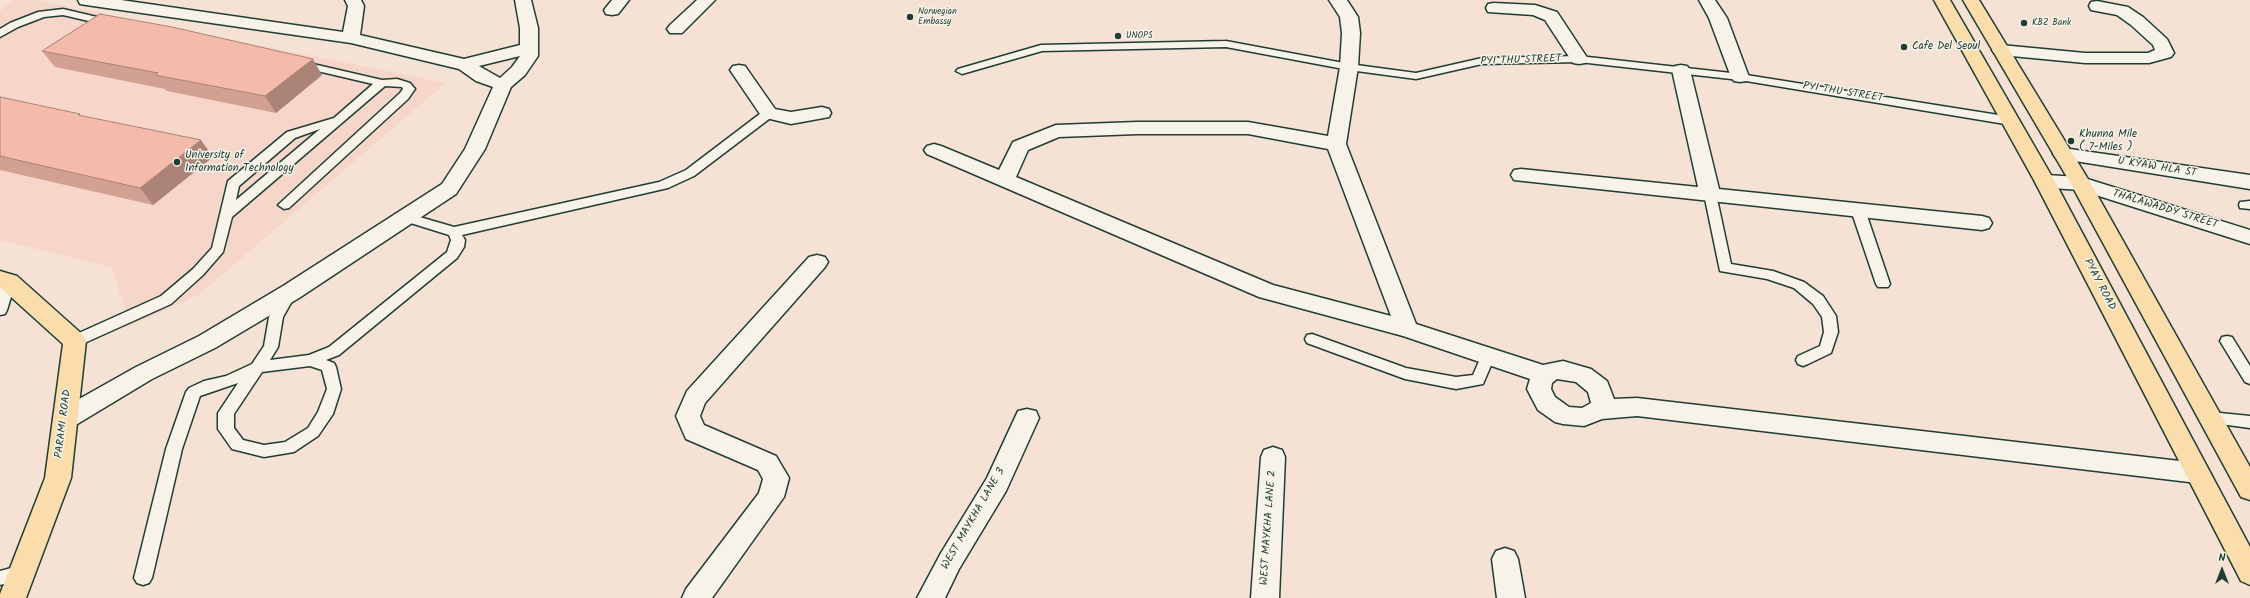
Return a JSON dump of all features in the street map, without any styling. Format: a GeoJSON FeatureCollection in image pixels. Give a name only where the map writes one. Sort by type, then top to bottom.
{"type":"FeatureCollection","features":[{"type":"Feature","properties":{"kind":"main road","name":"PYAY ROAD"},"geometry":{"type":"LineString","coordinates":[[1942,0],[2045,182],[2250,573]]}},
{"type":"Feature","properties":{"kind":"main road"},"geometry":{"type":"LineString","coordinates":[[1971,0],[2064,154],[2250,490]]}},
{"type":"Feature","properties":{"kind":"main road"},"geometry":{"type":"LineString","coordinates":[[5,280],[75,341]]}},
{"type":"Feature","properties":{"kind":"main road","name":"PARAMI ROAD"},"geometry":{"type":"LineString","coordinates":[[12,598],[11,575],[58,478],[75,341]]}},
{"type":"Feature","properties":{"kind":"street"},"geometry":{"type":"LineString","coordinates":[[86,0],[170,14],[351,38],[465,65],[482,76],[503,86]]}},
{"type":"Feature","properties":{"kind":"street"},"geometry":{"type":"LineString","coordinates":[[170,14],[193,0]]}},
{"type":"Feature","properties":{"kind":"street"},"geometry":{"type":"LineString","coordinates":[[351,38],[356,6],[354,0]]}},
{"type":"Feature","properties":{"kind":"street"},"geometry":{"type":"LineString","coordinates":[[65,418],[144,372],[207,342],[291,292],[449,189],[475,149],[503,86],[519,71],[529,56],[529,28],[523,0]]}},
{"type":"Feature","properties":{"kind":"street"},"geometry":{"type":"LineString","coordinates":[[676,29],[707,0]]}},
{"type":"Feature","properties":{"kind":"street"},"geometry":{"type":"LineString","coordinates":[[1337,0],[1344,8],[1348,17],[1351,32],[1348,67],[1336,144],[1407,329]]}},
{"type":"Feature","properties":{"kind":"street"},"geometry":{"type":"LineString","coordinates":[[1707,0],[1718,18],[1740,77]]}},
{"type":"Feature","properties":{"kind":"street"},"geometry":{"type":"LineString","coordinates":[[2001,50],[2085,58],[2149,58],[2166,53],[2161,43],[2137,21],[2122,11],[2097,6]]}},
{"type":"Feature","properties":{"kind":"street"},"geometry":{"type":"LineString","coordinates":[[1494,8],[1535,10],[1551,16],[1579,59]]}},
{"type":"Feature","properties":{"kind":"street"},"geometry":{"type":"LineString","coordinates":[[465,65],[490,57],[529,50]]}},
{"type":"Feature","properties":{"kind":"street"},"geometry":{"type":"LineString","coordinates":[[739,70],[769,113],[791,118],[822,113]]}},
{"type":"Feature","properties":{"kind":"street"},"geometry":{"type":"LineString","coordinates":[[1681,70],[1710,194]]}},
{"type":"Feature","properties":{"kind":"street"},"geometry":{"type":"LineString","coordinates":[[1005,180],[1020,146],[1056,131],[1137,128],[1248,128],[1336,144]]}},
{"type":"Feature","properties":{"kind":"street"},"geometry":{"type":"LineString","coordinates":[[934,150],[1267,291],[1407,329],[1545,375],[1563,370],[1573,371],[1592,380],[1602,395],[1603,403],[1599,410]]}},
{"type":"Feature","properties":{"kind":"street","name":"U KYAW HLA ST"},"geometry":{"type":"LineString","coordinates":[[2064,154],[2250,182]]}},
{"type":"Feature","properties":{"kind":"street"},"geometry":{"type":"LineString","coordinates":[[1521,175],[1982,223]]}},
{"type":"Feature","properties":{"kind":"street","name":"THALAWADDY STREET"},"geometry":{"type":"LineString","coordinates":[[2045,182],[2081,184],[2250,237]]}},
{"type":"Feature","properties":{"kind":"street"},"geometry":{"type":"LineString","coordinates":[[696,598],[771,497],[776,478],[767,463],[694,432],[688,416],[695,398],[817,262]]}},
{"type":"Feature","properties":{"kind":"street"},"geometry":{"type":"LineString","coordinates":[[1545,375],[1539,388],[1546,403],[1554,410],[1574,417],[1584,417],[1599,410],[1637,406],[2197,473]]}},
{"type":"Feature","properties":{"kind":"street","name":"WEST MAYKHA LANE 3"},"geometry":{"type":"LineString","coordinates":[[931,598],[950,561],[997,484],[1027,418]]}},
{"type":"Feature","properties":{"kind":"street","name":"WEST MAYKHA LANE 2"},"geometry":{"type":"LineString","coordinates":[[1265,598],[1274,457]]}},
{"type":"Feature","properties":{"kind":"street"},"geometry":{"type":"LineString","coordinates":[[1505,559],[1511,598]]}},
{"type":"Feature","properties":{"kind":"lane"},"geometry":{"type":"LineString","coordinates":[[0,34],[14,25],[42,14],[63,12],[118,24]]}},
{"type":"Feature","properties":{"kind":"lane","name":"PYI THU STREET"},"geometry":{"type":"LineString","coordinates":[[962,71],[1041,48],[1226,44],[1348,67],[1416,76],[1482,61],[1579,59],[1740,77],[2011,120]]}},
{"type":"Feature","properties":{"kind":"lane"},"geometry":{"type":"LineString","coordinates":[[284,205],[404,96],[408,88],[406,85],[398,82],[382,83],[292,63]]}},
{"type":"Feature","properties":{"kind":"lane"},"geometry":{"type":"LineString","coordinates":[[226,215],[382,83]]}},
{"type":"Feature","properties":{"kind":"lane"},"geometry":{"type":"LineString","coordinates":[[406,217],[454,232],[663,185],[695,169],[769,113]]}},
{"type":"Feature","properties":{"kind":"lane"},"geometry":{"type":"LineString","coordinates":[[75,341],[166,300],[198,272],[218,249],[232,184],[291,135],[340,119]]}},
{"type":"Feature","properties":{"kind":"lane"},"geometry":{"type":"LineString","coordinates":[[1710,194],[1725,268],[1768,274],[1799,285],[1818,300],[1829,316],[1831,332],[1826,349],[1802,360]]}},
{"type":"Feature","properties":{"kind":"lane"},"geometry":{"type":"LineString","coordinates":[[1858,210],[1883,284]]}},
{"type":"Feature","properties":{"kind":"lane"},"geometry":{"type":"LineString","coordinates":[[143,578],[174,449],[194,392],[209,385],[229,381],[258,367],[311,360],[334,351],[452,255],[457,247],[458,240],[454,232]]}},
{"type":"Feature","properties":{"kind":"lane"},"geometry":{"type":"LineString","coordinates":[[0,310],[5,280]]}},
{"type":"Feature","properties":{"kind":"lane"},"geometry":{"type":"LineString","coordinates":[[291,292],[276,317],[271,347],[226,413],[226,429],[238,445],[264,451],[288,448],[313,432],[325,414],[334,390],[329,367],[311,360]]}},
{"type":"Feature","properties":{"kind":"lane"},"geometry":{"type":"LineString","coordinates":[[1312,339],[1405,373],[1456,383],[1478,380],[1488,356]]}},
{"type":"Feature","properties":{"kind":"lane"},"geometry":{"type":"LineString","coordinates":[[2227,341],[2250,378]]}},
{"type":"Feature","properties":{"kind":"lane"},"geometry":{"type":"LineString","coordinates":[[2210,418],[2250,422]]}},
{"type":"Feature","properties":{"kind":"shaded area","name":"University of Information Technology"},"geometry":{"type":"Polygon","coordinates":[[[13,0],[34,0],[446,83],[198,295],[131,326],[111,267],[0,240],[0,11],[13,0]]]}},
{"type":"Feature","properties":{"kind":"building"},"geometry":{"type":"Polygon","coordinates":[[[100,14],[172,27],[313,59],[265,96],[155,75],[158,73],[42,51],[100,14]]]}},
{"type":"Feature","properties":{"kind":"building"},"geometry":{"type":"Polygon","coordinates":[[[0,97],[80,114],[78,115],[201,140],[140,188],[0,156],[0,97]]]}},
{"type":"Feature","properties":{"kind":"place","name":"Norwegian Embassy"},"geometry":{"type":"Point","coordinates":[910,17]}},
{"type":"Feature","properties":{"kind":"place","name":"KBZ Bank"},"geometry":{"type":"Point","coordinates":[2024,23]}},
{"type":"Feature","properties":{"kind":"place","name":"UNOPS"},"geometry":{"type":"Point","coordinates":[1118,36]}},
{"type":"Feature","properties":{"kind":"place","name":"Cafe Del Seoul"},"geometry":{"type":"Point","coordinates":[1904,47]}},
{"type":"Feature","properties":{"kind":"place","name":"Khunna Mile ( 7-Miles )"},"geometry":{"type":"Point","coordinates":[2071,141]}},
{"type":"Feature","properties":{"kind":"place","name":"University of Information Technology"},"geometry":{"type":"Point","coordinates":[177,162]}}]}
